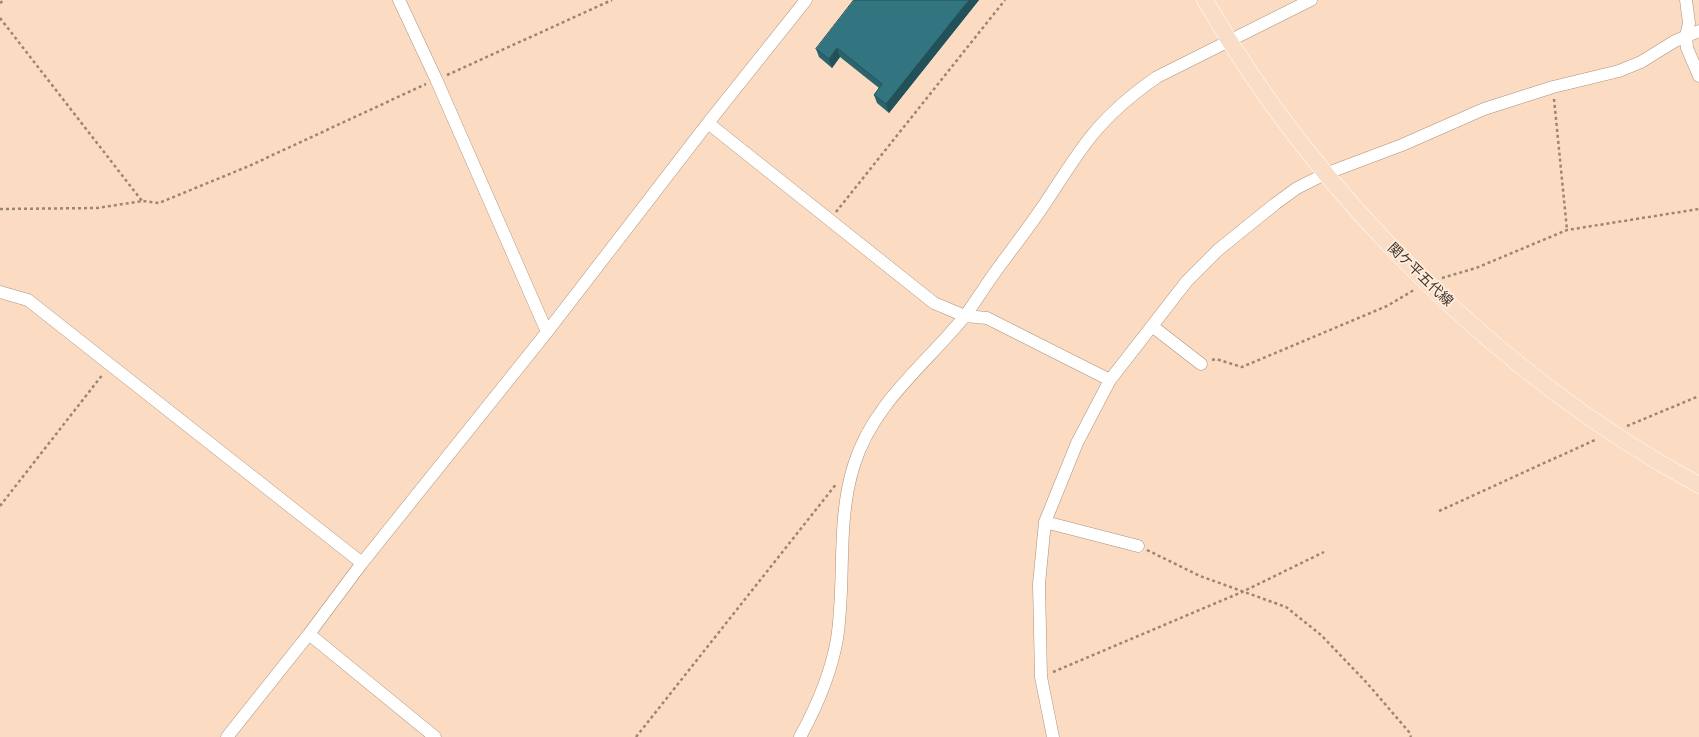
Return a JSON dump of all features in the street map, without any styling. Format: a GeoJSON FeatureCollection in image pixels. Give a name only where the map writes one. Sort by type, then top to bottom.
{"type":"FeatureCollection","features":[{"type":"Feature","properties":{"kind":"main road","name":"関ケ平五代線"},"geometry":{"type":"LineString","coordinates":[[1205,0],[1228,42],[1324,174],[1378,234],[1426,282],[1494,344],[1563,398],[1638,449],[1699,485]]}},
{"type":"Feature","properties":{"kind":"street"},"geometry":{"type":"LineString","coordinates":[[399,0],[436,79],[547,332]]}},
{"type":"Feature","properties":{"kind":"street"},"geometry":{"type":"LineString","coordinates":[[227,737],[309,634],[362,563],[547,332],[708,123],[806,0]]}},
{"type":"Feature","properties":{"kind":"street"},"geometry":{"type":"LineString","coordinates":[[800,737],[814,712],[826,683],[836,646],[839,618],[843,526],[847,494],[854,465],[862,445],[883,408],[964,316],[1037,216],[1093,134],[1138,90],[1157,77],[1311,0]]}},
{"type":"Feature","properties":{"kind":"street"},"geometry":{"type":"LineString","coordinates":[[1686,0],[1689,23],[1686,36],[1687,48],[1699,76]]}},
{"type":"Feature","properties":{"kind":"street"},"geometry":{"type":"LineString","coordinates":[[1053,737],[1041,677],[1039,584],[1045,522],[1077,443],[1110,380],[1188,280],[1218,250],[1275,204],[1297,188],[1324,174],[1402,145],[1484,109],[1553,87],[1619,71],[1641,62],[1686,36],[1699,31]]}},
{"type":"Feature","properties":{"kind":"street"},"geometry":{"type":"LineString","coordinates":[[708,123],[934,303],[964,316],[987,318],[1110,380]]}},
{"type":"Feature","properties":{"kind":"street"},"geometry":{"type":"LineString","coordinates":[[0,292],[28,300],[112,364],[362,563]]}},
{"type":"Feature","properties":{"kind":"street"},"geometry":{"type":"LineString","coordinates":[[1152,326],[1201,364]]}},
{"type":"Feature","properties":{"kind":"street"},"geometry":{"type":"LineString","coordinates":[[1045,522],[1138,546]]}},
{"type":"Feature","properties":{"kind":"street"},"geometry":{"type":"LineString","coordinates":[[309,634],[435,737]]}},
{"type":"Feature","properties":{"kind":"path"},"geometry":{"type":"LineString","coordinates":[[0,3],[4,0]]}},
{"type":"Feature","properties":{"kind":"path"},"geometry":{"type":"LineString","coordinates":[[0,209],[97,208],[143,201],[159,204],[210,183],[612,0]]}},
{"type":"Feature","properties":{"kind":"path"},"geometry":{"type":"LineString","coordinates":[[829,220],[1005,0]]}},
{"type":"Feature","properties":{"kind":"path"},"geometry":{"type":"LineString","coordinates":[[0,18],[143,201]]}},
{"type":"Feature","properties":{"kind":"path"},"geometry":{"type":"LineString","coordinates":[[1553,87],[1567,230]]}},
{"type":"Feature","properties":{"kind":"path"},"geometry":{"type":"LineString","coordinates":[[0,506],[112,364]]}},
{"type":"Feature","properties":{"kind":"path"},"geometry":{"type":"LineString","coordinates":[[1439,511],[1612,432],[1699,396]]}},
{"type":"Feature","properties":{"kind":"path"},"geometry":{"type":"LineString","coordinates":[[636,737],[830,490],[854,465]]}},
{"type":"Feature","properties":{"kind":"path"},"geometry":{"type":"LineString","coordinates":[[1138,546],[1200,576],[1286,607],[1321,635],[1367,683],[1409,732],[1411,737]]}},
{"type":"Feature","properties":{"kind":"path"},"geometry":{"type":"LineString","coordinates":[[1041,677],[1242,592],[1324,552]]}},
{"type":"Feature","properties":{"kind":"building"},"geometry":{"type":"Polygon","coordinates":[[[854,0],[969,0],[886,104],[874,95],[882,84],[837,48],[829,59],[816,49],[854,0]]]}}]}
